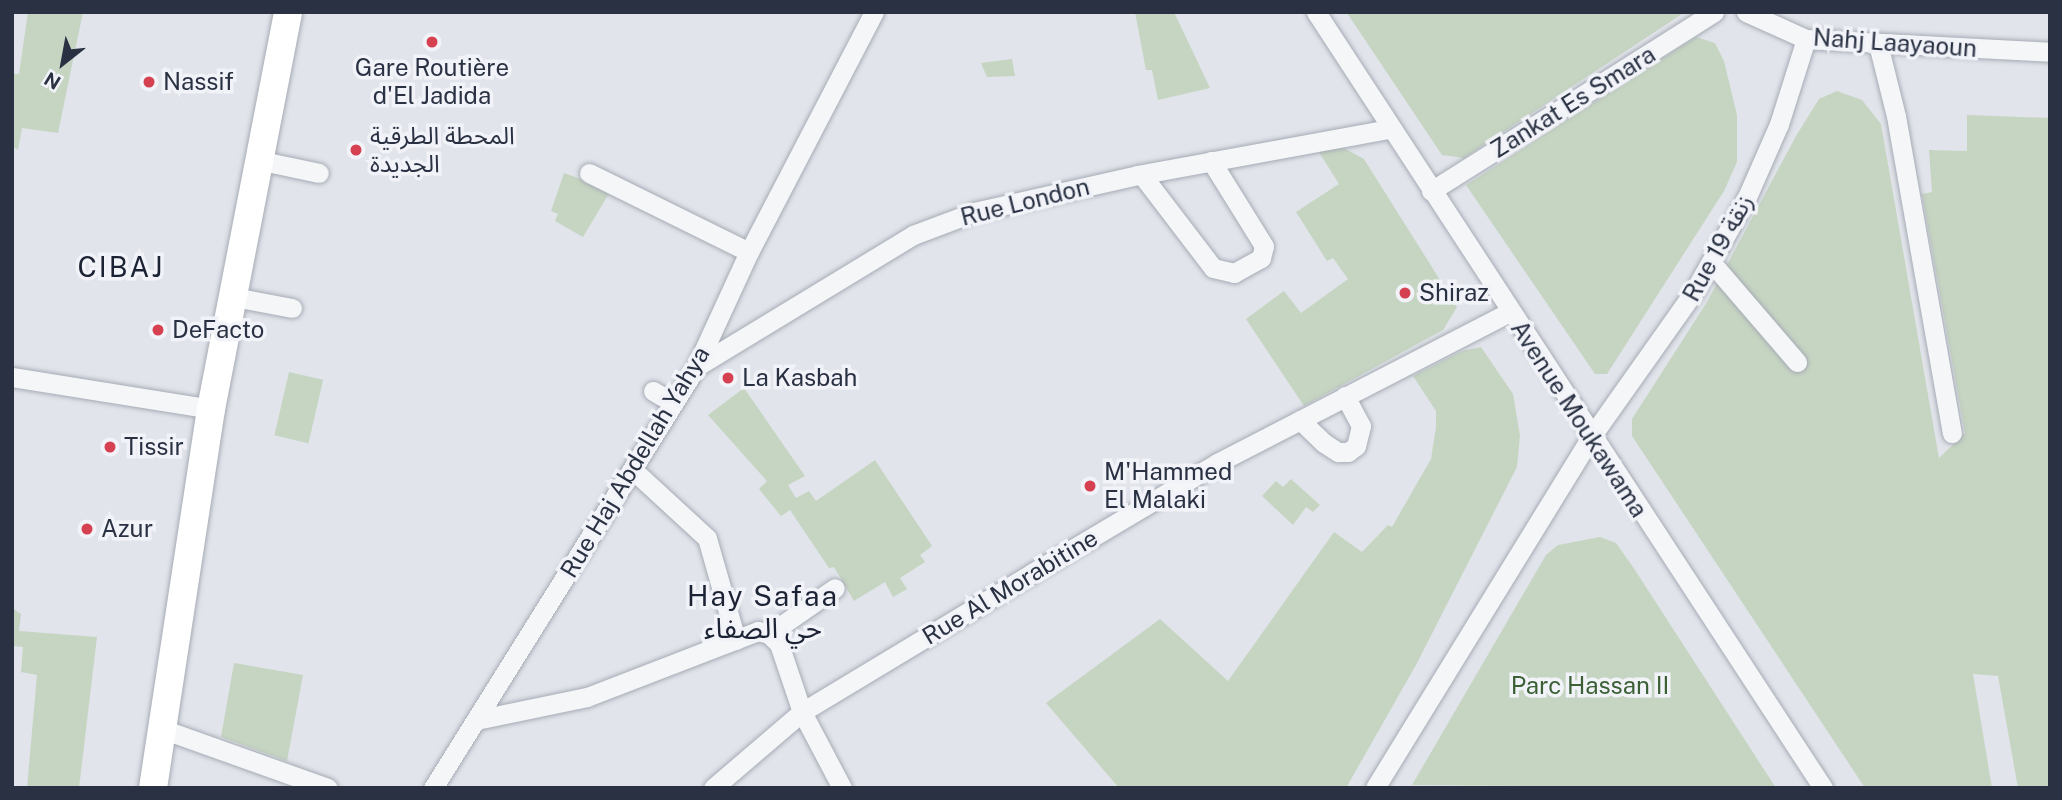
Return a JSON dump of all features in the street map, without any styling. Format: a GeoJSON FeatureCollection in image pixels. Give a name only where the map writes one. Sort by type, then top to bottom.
{"type":"FeatureCollection","features":[{"type":"Feature","properties":{"kind":"street"},"geometry":{"type":"LineString","coordinates":[[153,788],[211,410],[262,161],[288,12]]}},
{"type":"Feature","properties":{"kind":"street","name":"Rue Haj Abdellah Yahya"},"geometry":{"type":"LineString","coordinates":[[433,788],[696,367],[749,252],[874,12]]}},
{"type":"Feature","properties":{"kind":"street","name":"Zankat Es Smara"},"geometry":{"type":"LineString","coordinates":[[1432,191],[1714,12]]}},
{"type":"Feature","properties":{"kind":"street","name":"Nahj Laayaoun"},"geometry":{"type":"LineString","coordinates":[[1746,12],[1806,39],[2050,52]]}},
{"type":"Feature","properties":{"kind":"street","name":"Avenue Moukawama"},"geometry":{"type":"LineString","coordinates":[[1323,15],[1389,128],[1823,788]]}},
{"type":"Feature","properties":{"kind":"street","name":"Rue 19 زنقة"},"geometry":{"type":"LineString","coordinates":[[1375,788],[1591,437],[1684,309],[1763,160],[1806,39]]}},
{"type":"Feature","properties":{"kind":"street"},"geometry":{"type":"LineString","coordinates":[[1878,44],[1896,116],[1952,433]]}},
{"type":"Feature","properties":{"kind":"street","name":"Rue London"},"geometry":{"type":"LineString","coordinates":[[696,367],[913,235],[974,212],[1210,161],[1389,128]]}},
{"type":"Feature","properties":{"kind":"street"},"geometry":{"type":"LineString","coordinates":[[262,161],[319,173]]}},
{"type":"Feature","properties":{"kind":"street"},"geometry":{"type":"LineString","coordinates":[[1142,175],[1213,268],[1234,273],[1261,258],[1264,246],[1210,161]]}},
{"type":"Feature","properties":{"kind":"street"},"geometry":{"type":"LineString","coordinates":[[589,173],[749,252]]}},
{"type":"Feature","properties":{"kind":"street"},"geometry":{"type":"LineString","coordinates":[[1711,262],[1797,362]]}},
{"type":"Feature","properties":{"kind":"street"},"geometry":{"type":"LineString","coordinates":[[234,297],[292,308]]}},
{"type":"Feature","properties":{"kind":"street","name":"Rue Al Morabitine"},"geometry":{"type":"LineString","coordinates":[[713,788],[802,712],[1217,463],[1509,312]]}},
{"type":"Feature","properties":{"kind":"street"},"geometry":{"type":"LineString","coordinates":[[12,377],[211,410]]}},
{"type":"Feature","properties":{"kind":"street"},"geometry":{"type":"LineString","coordinates":[[653,391],[674,403]]}},
{"type":"Feature","properties":{"kind":"street"},"geometry":{"type":"LineString","coordinates":[[1300,420],[1338,452],[1348,452],[1356,446],[1361,426],[1345,396]]}},
{"type":"Feature","properties":{"kind":"street"},"geometry":{"type":"LineString","coordinates":[[633,470],[707,538],[736,640]]}},
{"type":"Feature","properties":{"kind":"street"},"geometry":{"type":"LineString","coordinates":[[769,634],[835,589]]}},
{"type":"Feature","properties":{"kind":"street"},"geometry":{"type":"LineString","coordinates":[[476,720],[518,715],[587,697],[758,631],[769,634],[788,663],[802,712],[842,788]]}},
{"type":"Feature","properties":{"kind":"street"},"geometry":{"type":"LineString","coordinates":[[162,729],[328,788]]}},
{"type":"Feature","properties":{"kind":"green space"},"geometry":{"type":"Polygon","coordinates":[[[28,12],[83,12],[58,133],[22,128],[18,150],[12,146],[12,74],[19,74],[28,12]]]}},
{"type":"Feature","properties":{"kind":"green space"},"geometry":{"type":"Polygon","coordinates":[[[1135,12],[1174,12],[1210,88],[1158,100],[1152,70],[1146,70],[1135,12]]]}},
{"type":"Feature","properties":{"kind":"green space"},"geometry":{"type":"Polygon","coordinates":[[[1685,12],[1464,158],[1442,155],[1347,13],[1685,12]]]}},
{"type":"Feature","properties":{"kind":"green space"},"geometry":{"type":"Polygon","coordinates":[[[1696,37],[1715,43],[1724,61],[1737,115],[1737,162],[1724,191],[1607,374],[1595,374],[1466,185],[1696,37]]]}},
{"type":"Feature","properties":{"kind":"green space"},"geometry":{"type":"Polygon","coordinates":[[[1012,59],[1015,76],[987,77],[981,63],[1012,59]]]}},
{"type":"Feature","properties":{"kind":"green space"},"geometry":{"type":"Polygon","coordinates":[[[1837,91],[1862,100],[1881,124],[1939,458],[1965,433],[1922,194],[1932,192],[1929,150],[1967,151],[1967,115],[2050,118],[2050,788],[2018,788],[1998,676],[1973,674],[1992,788],[1865,788],[1632,436],[1632,419],[1707,302],[1796,136],[1819,99],[1837,91]]]}},
{"type":"Feature","properties":{"kind":"green space"},"geometry":{"type":"Polygon","coordinates":[[[1340,146],[1364,159],[1457,307],[1443,330],[1304,406],[1246,319],[1284,291],[1301,313],[1348,279],[1333,258],[1327,261],[1296,212],[1339,184],[1317,149],[1340,146]]]}},
{"type":"Feature","properties":{"kind":"green space"},"geometry":{"type":"Polygon","coordinates":[[[564,173],[611,190],[583,237],[555,221],[558,214],[551,211],[564,173]]]}},
{"type":"Feature","properties":{"kind":"green space"},"geometry":{"type":"Polygon","coordinates":[[[1481,347],[1513,394],[1520,436],[1517,467],[1416,665],[1346,788],[1119,788],[1046,703],[1160,619],[1228,681],[1334,532],[1362,552],[1388,525],[1392,527],[1431,459],[1436,427],[1436,411],[1413,376],[1462,351],[1481,347]]]}},
{"type":"Feature","properties":{"kind":"green space"},"geometry":{"type":"Polygon","coordinates":[[[289,372],[323,380],[308,443],[274,435],[289,372]]]}},
{"type":"Feature","properties":{"kind":"green space"},"geometry":{"type":"Polygon","coordinates":[[[744,388],[805,476],[788,485],[796,498],[809,491],[816,501],[875,460],[932,546],[920,555],[925,562],[900,578],[907,589],[893,597],[885,582],[854,601],[834,567],[829,568],[790,510],[781,516],[759,489],[767,481],[708,415],[744,388]]]}},
{"type":"Feature","properties":{"kind":"green space"},"geometry":{"type":"Polygon","coordinates":[[[1291,479],[1320,505],[1313,512],[1306,507],[1293,525],[1262,496],[1276,481],[1283,487],[1291,479]]]}},
{"type":"Feature","properties":{"kind":"green space","name":"Parc Hassan II"},"geometry":{"type":"Polygon","coordinates":[[[1600,537],[1616,543],[1633,567],[1776,788],[1412,785],[1546,555],[1558,545],[1600,537]]]}},
{"type":"Feature","properties":{"kind":"green space"},"geometry":{"type":"Polygon","coordinates":[[[12,608],[21,614],[19,631],[97,637],[79,788],[27,788],[37,675],[21,672],[23,647],[12,646],[12,608]]]}},
{"type":"Feature","properties":{"kind":"green space"},"geometry":{"type":"Polygon","coordinates":[[[234,663],[303,675],[287,761],[221,737],[234,663]]]}},
{"type":"Feature","properties":{"kind":"place","name":"Gare Routière d'El Jadida"},"geometry":{"type":"Point","coordinates":[432,42]}},
{"type":"Feature","properties":{"kind":"place","name":"Nassif"},"geometry":{"type":"Point","coordinates":[149,82]}},
{"type":"Feature","properties":{"kind":"place","name":"المحطة الطرقية الجديدة"},"geometry":{"type":"Point","coordinates":[356,150]}},
{"type":"Feature","properties":{"kind":"place","name":"Shiraz"},"geometry":{"type":"Point","coordinates":[1405,293]}},
{"type":"Feature","properties":{"kind":"place","name":"DeFacto"},"geometry":{"type":"Point","coordinates":[158,330]}},
{"type":"Feature","properties":{"kind":"place","name":"La Kasbah"},"geometry":{"type":"Point","coordinates":[728,378]}},
{"type":"Feature","properties":{"kind":"place","name":"Tissir"},"geometry":{"type":"Point","coordinates":[110,447]}},
{"type":"Feature","properties":{"kind":"place","name":"M'Hammed El Malaki"},"geometry":{"type":"Point","coordinates":[1090,486]}},
{"type":"Feature","properties":{"kind":"place","name":"Azur"},"geometry":{"type":"Point","coordinates":[87,529]}},
{"type":"Feature","properties":{"kind":"district","name":"CIBAJ"},"geometry":{"type":"Point","coordinates":[121,267]}},
{"type":"Feature","properties":{"kind":"district","name":"Hay Safaa حي الصفاء"},"geometry":{"type":"Point","coordinates":[763,612]}}]}
